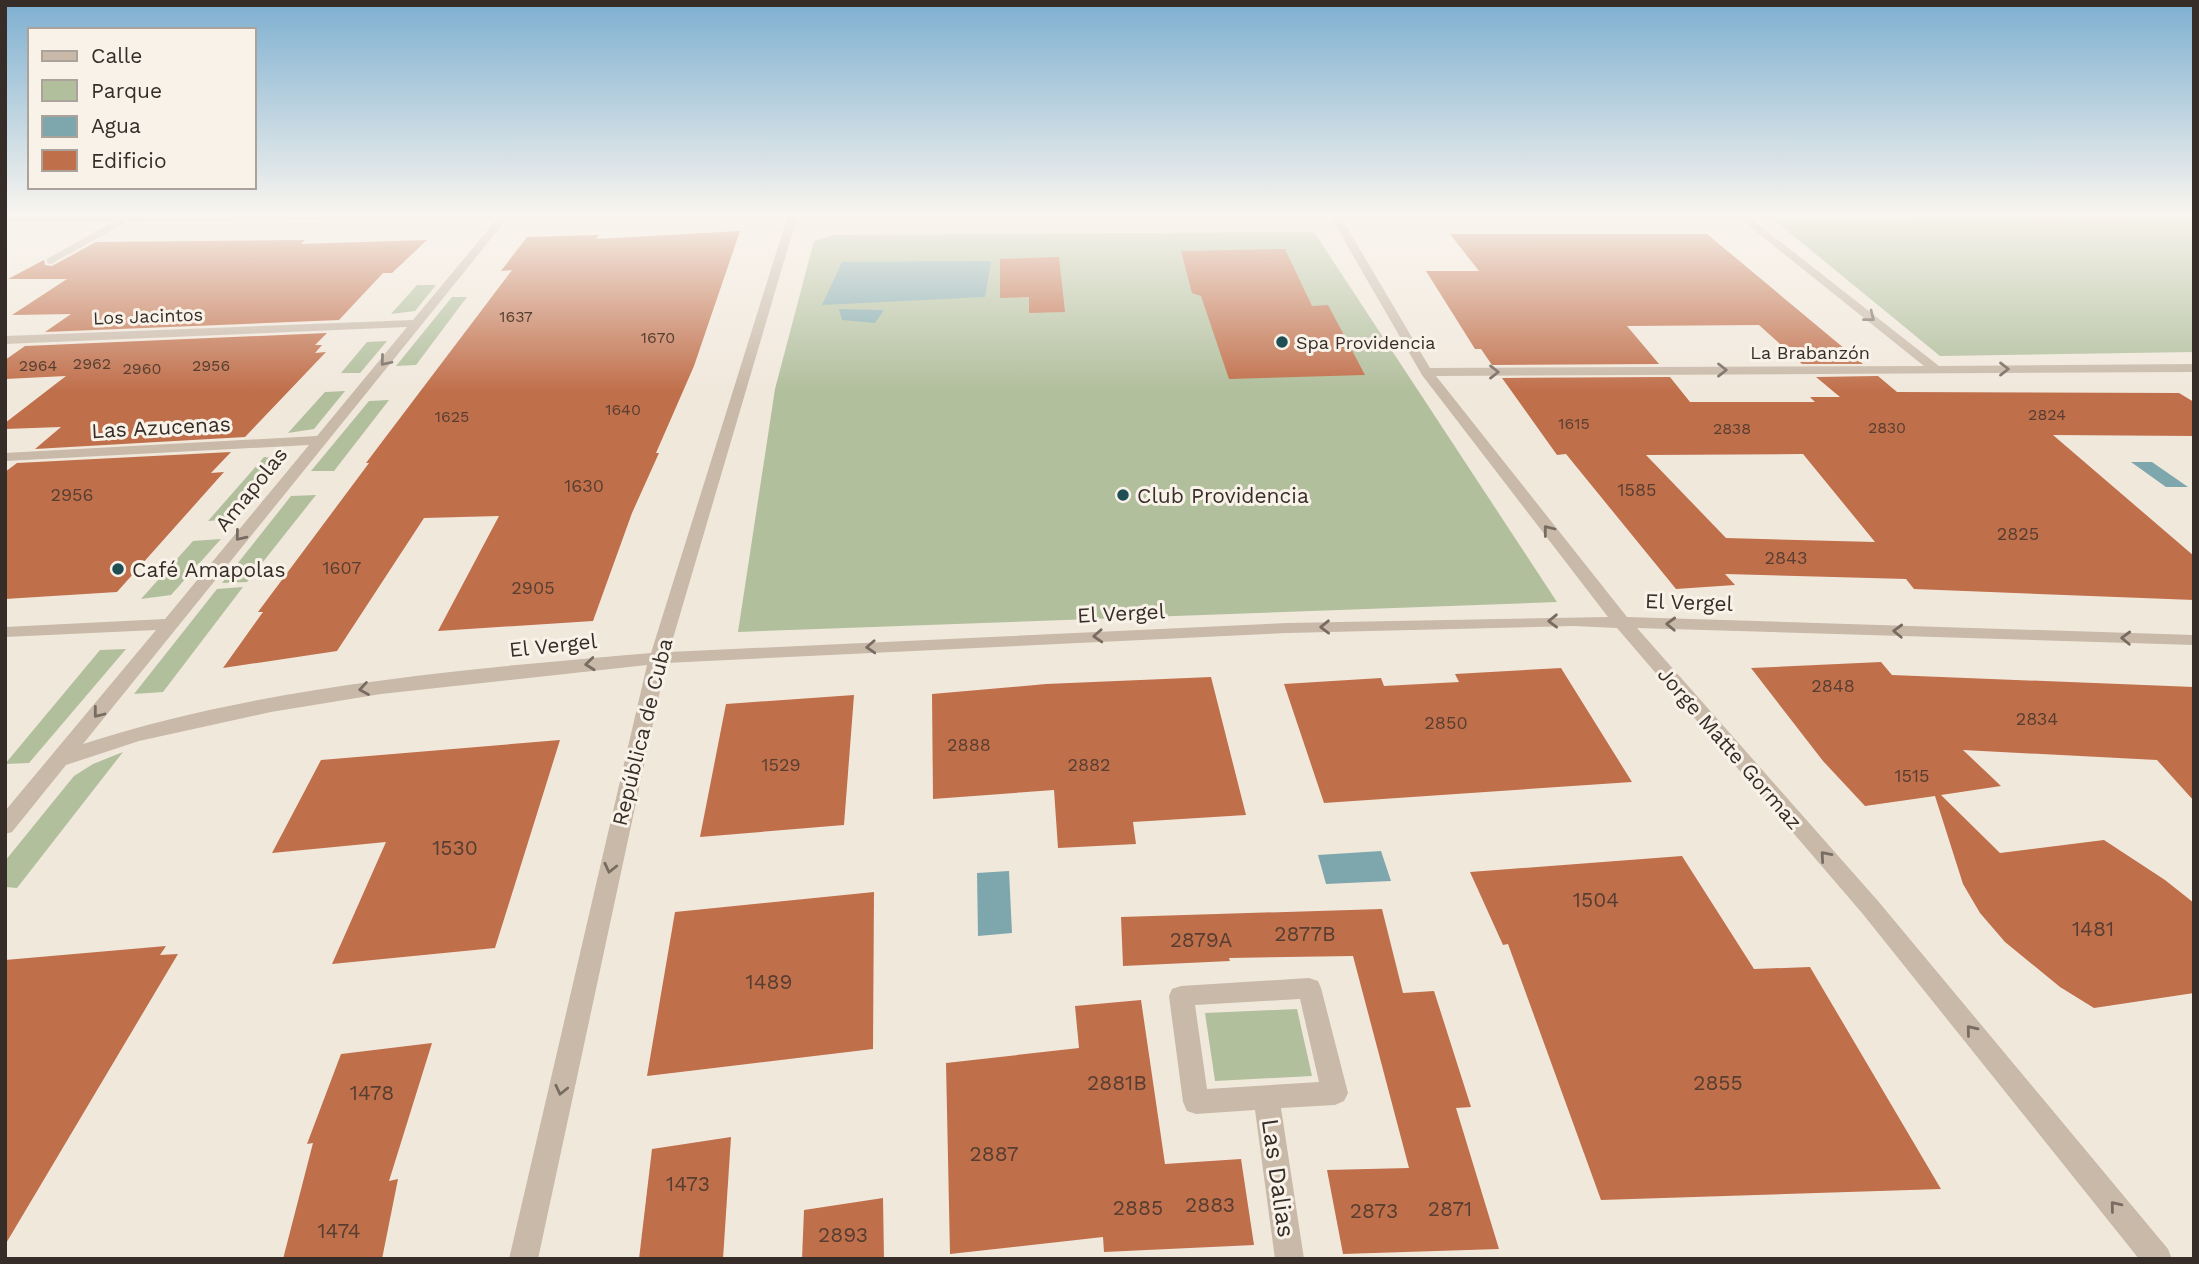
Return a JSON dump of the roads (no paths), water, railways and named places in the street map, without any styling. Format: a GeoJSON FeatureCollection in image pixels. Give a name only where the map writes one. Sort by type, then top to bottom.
{"type":"FeatureCollection","features":[{"type":"Feature","properties":{"kind":"street","name":"Amapolas"},"geometry":{"type":"LineString","coordinates":[[5,826],[318,440],[458,273]]}},
{"type":"Feature","properties":{"kind":"street","name":"República de Cuba"},"geometry":{"type":"LineString","coordinates":[[523,1259],[659,658],[775,273]]}},
{"type":"Feature","properties":{"kind":"street","name":"Jorge Matte Gormaz"},"geometry":{"type":"LineString","coordinates":[[1368,273],[1426,372],[1621,622],[1870,907],[2158,1259]]}},
{"type":"Feature","properties":{"kind":"street"},"geometry":{"type":"LineString","coordinates":[[1814,273],[1936,369]]}},
{"type":"Feature","properties":{"kind":"street","name":"Los Jacintos"},"geometry":{"type":"LineString","coordinates":[[5,340],[418,323]]}},
{"type":"Feature","properties":{"kind":"street","name":"La Brabanzón"},"geometry":{"type":"LineString","coordinates":[[1426,372],[2194,368]]}},
{"type":"Feature","properties":{"kind":"street","name":"Las Azucenas"},"geometry":{"type":"LineString","coordinates":[[5,457],[318,440]]}},
{"type":"Feature","properties":{"kind":"street","name":"El Vergel"},"geometry":{"type":"LineString","coordinates":[[60,761],[147,729],[352,691],[659,658],[1288,628],[1621,622],[2194,640]]}},
{"type":"Feature","properties":{"kind":"street"},"geometry":{"type":"LineString","coordinates":[[5,632],[169,624]]}},
{"type":"Feature","properties":{"kind":"street","name":"Las Dalias"},"geometry":{"type":"LineString","coordinates":[[1309,988],[1335,1093],[1266,1098],[1196,1102],[1181,996],[1309,988]]}},
{"type":"Feature","properties":{"kind":"street","name":"Las Dalias"},"geometry":{"type":"LineString","coordinates":[[1266,1098],[1290,1259]]}},
{"type":"Feature","properties":{"kind":"water"},"geometry":{"type":"Polygon","coordinates":[[[837,273],[989,273],[985,297],[822,305],[837,273]]]}},
{"type":"Feature","properties":{"kind":"water"},"geometry":{"type":"Polygon","coordinates":[[[839,309],[884,310],[875,323],[842,320],[839,309]]]}},
{"type":"Feature","properties":{"kind":"water"},"geometry":{"type":"Polygon","coordinates":[[[2131,462],[2152,462],[2188,487],[2166,487],[2131,462]]]}},
{"type":"Feature","properties":{"kind":"water"},"geometry":{"type":"Polygon","coordinates":[[[1381,851],[1391,881],[1326,884],[1318,855],[1381,851]]]}},
{"type":"Feature","properties":{"kind":"water"},"geometry":{"type":"Polygon","coordinates":[[[1009,871],[1012,933],[978,936],[977,873],[1009,871]]]}},
{"type":"Feature","properties":{"kind":"place","name":"Spa Providencia"},"geometry":{"type":"Point","coordinates":[1282,342]}},
{"type":"Feature","properties":{"kind":"place","name":"Club Providencia"},"geometry":{"type":"Point","coordinates":[1123,495]}},
{"type":"Feature","properties":{"kind":"place","name":"Café Amapolas"},"geometry":{"type":"Point","coordinates":[118,569]}}]}
